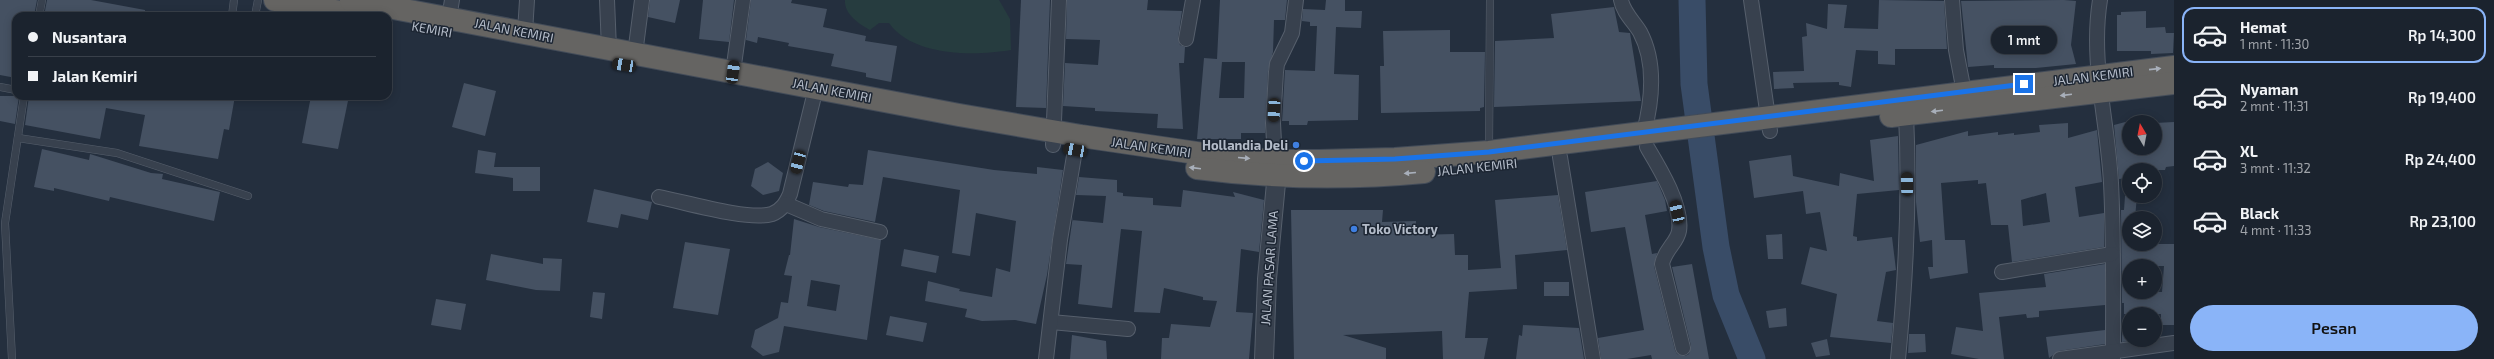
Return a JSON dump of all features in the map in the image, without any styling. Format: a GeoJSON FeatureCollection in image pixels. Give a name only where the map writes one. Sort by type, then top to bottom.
{"type":"FeatureCollection","features":[{"type":"Feature","properties":{"kind":"highway"},"geometry":{"type":"LineString","coordinates":[[275,0],[313,4],[346,12]]}},
{"type":"Feature","properties":{"kind":"highway","name":"JALAN KEMIRI"},"geometry":{"type":"LineString","coordinates":[[351,0],[450,9],[525,32],[599,52],[813,100],[1053,138],[1210,155],[1276,169],[1651,139],[1769,124],[1906,114],[2099,83],[2174,67]]}},
{"type":"Feature","properties":{"kind":"highway","name":"KEMIRI"},"geometry":{"type":"LineString","coordinates":[[392,22],[599,52]]}},
{"type":"Feature","properties":{"kind":"highway","name":"JALAN KEMIRI"},"geometry":{"type":"LineString","coordinates":[[599,52],[635,54],[733,72],[1053,138],[1075,150],[1179,166],[1276,169],[1387,176],[1493,166],[1560,157],[1651,139]]}},
{"type":"Feature","properties":{"kind":"highway","name":"JALAN KEMIRI"},"geometry":{"type":"LineString","coordinates":[[1769,124],[1964,92],[2099,83],[2174,83]]}},
{"type":"Feature","properties":{"kind":"street"},"geometry":{"type":"LineString","coordinates":[[525,32],[527,0]]}},
{"type":"Feature","properties":{"kind":"street"},"geometry":{"type":"LineString","coordinates":[[599,52],[607,0]]}},
{"type":"Feature","properties":{"kind":"street"},"geometry":{"type":"LineString","coordinates":[[635,54],[642,0]]}},
{"type":"Feature","properties":{"kind":"street"},"geometry":{"type":"LineString","coordinates":[[733,72],[743,0]]}},
{"type":"Feature","properties":{"kind":"street"},"geometry":{"type":"LineString","coordinates":[[1053,138],[1059,0]]}},
{"type":"Feature","properties":{"kind":"street"},"geometry":{"type":"LineString","coordinates":[[1186,39],[1193,0]]}},
{"type":"Feature","properties":{"kind":"street"},"geometry":{"type":"LineString","coordinates":[[1276,169],[1273,123],[1276,72],[1277,64],[1292,33],[1296,0]]}},
{"type":"Feature","properties":{"kind":"street"},"geometry":{"type":"LineString","coordinates":[[1621,0],[1648,50],[1650,69],[1649,112],[1651,139],[1678,220],[1677,236],[1666,250],[1662,264],[1683,348]]}},
{"type":"Feature","properties":{"kind":"street"},"geometry":{"type":"LineString","coordinates":[[1751,0],[1769,124]]}},
{"type":"Feature","properties":{"kind":"street"},"geometry":{"type":"LineString","coordinates":[[1952,0],[1956,50],[1964,92]]}},
{"type":"Feature","properties":{"kind":"street"},"geometry":{"type":"LineString","coordinates":[[2100,0],[2096,34],[2099,83],[2111,183],[2113,355]]}},
{"type":"Feature","properties":{"kind":"street"},"geometry":{"type":"LineString","coordinates":[[659,197],[732,212],[763,215],[780,210],[786,204],[813,100]]}},
{"type":"Feature","properties":{"kind":"street"},"geometry":{"type":"LineString","coordinates":[[1898,359],[1904,302],[1906,248],[1906,114]]}},
{"type":"Feature","properties":{"kind":"street"},"geometry":{"type":"LineString","coordinates":[[1046,359],[1060,240],[1075,150]]}},
{"type":"Feature","properties":{"kind":"street"},"geometry":{"type":"LineString","coordinates":[[1560,157],[1592,359]]}},
{"type":"Feature","properties":{"kind":"street","name":"JALAN PASAR LAMA"},"geometry":{"type":"LineString","coordinates":[[1264,359],[1276,169]]}},
{"type":"Feature","properties":{"kind":"street"},"geometry":{"type":"LineString","coordinates":[[786,204],[821,219],[880,232]]}},
{"type":"Feature","properties":{"kind":"street"},"geometry":{"type":"LineString","coordinates":[[2002,272],[2112,254]]}},
{"type":"Feature","properties":{"kind":"street"},"geometry":{"type":"LineString","coordinates":[[1050,322],[1128,329]]}},
{"type":"Feature","properties":{"kind":"street"},"geometry":{"type":"LineString","coordinates":[[2060,359],[2113,355],[2174,343]]}},
{"type":"Feature","properties":{"kind":"lane"},"geometry":{"type":"LineString","coordinates":[[40,12],[42,0]]}},
{"type":"Feature","properties":{"kind":"lane"},"geometry":{"type":"LineString","coordinates":[[232,12],[234,0]]}},
{"type":"Feature","properties":{"kind":"lane"},"geometry":{"type":"LineString","coordinates":[[256,12],[258,0]]}},
{"type":"Feature","properties":{"kind":"lane"},"geometry":{"type":"LineString","coordinates":[[1489,152],[1490,0]]}},
{"type":"Feature","properties":{"kind":"lane"},"geometry":{"type":"LineString","coordinates":[[0,87],[12,89]]}},
{"type":"Feature","properties":{"kind":"lane"},"geometry":{"type":"LineString","coordinates":[[12,359],[5,223],[23,100]]}},
{"type":"Feature","properties":{"kind":"lane"},"geometry":{"type":"LineString","coordinates":[[18,138],[117,153],[248,196]]}},
{"type":"Feature","properties":{"kind":"green space"},"geometry":{"type":"Polygon","coordinates":[[[845,0],[999,0],[1010,19],[1011,50],[963,53],[946,52],[929,48],[913,42],[900,34],[889,23],[879,23],[870,30],[866,28],[857,22],[847,10],[845,0]]]}},
{"type":"Feature","properties":{"kind":"building"},"geometry":{"type":"Polygon","coordinates":[[[0,0],[37,0],[35,12],[12,12],[12,77],[0,75],[0,0]]]}},
{"type":"Feature","properties":{"kind":"building"},"geometry":{"type":"Polygon","coordinates":[[[47,0],[91,0],[145,10],[145,12],[45,12],[47,0]]]}},
{"type":"Feature","properties":{"kind":"building"},"geometry":{"type":"Polygon","coordinates":[[[650,0],[680,0],[675,23],[648,17],[650,0]]]}},
{"type":"Feature","properties":{"kind":"building"},"geometry":{"type":"Polygon","coordinates":[[[703,0],[734,0],[729,42],[699,39],[703,0]]]}},
{"type":"Feature","properties":{"kind":"building"},"geometry":{"type":"Polygon","coordinates":[[[751,0],[792,0],[791,3],[827,9],[823,27],[866,36],[865,41],[897,46],[891,82],[866,77],[866,73],[831,66],[834,54],[788,46],[789,43],[758,37],[757,43],[746,40],[751,0]]]}},
{"type":"Feature","properties":{"kind":"building"},"geometry":{"type":"Polygon","coordinates":[[[1021,0],[1050,0],[1046,108],[1016,107],[1021,0]]]}},
{"type":"Feature","properties":{"kind":"building"},"geometry":{"type":"Polygon","coordinates":[[[1067,0],[1148,0],[1147,10],[1182,11],[1178,38],[1180,45],[1185,47],[1184,63],[1179,63],[1183,129],[1157,128],[1158,114],[1095,111],[1095,108],[1063,106],[1065,63],[1098,65],[1100,40],[1066,39],[1067,0]]]}},
{"type":"Feature","properties":{"kind":"building"},"geometry":{"type":"Polygon","coordinates":[[[1220,0],[1287,0],[1285,20],[1274,20],[1273,52],[1268,71],[1265,133],[1241,133],[1241,139],[1197,139],[1204,58],[1217,59],[1220,0]],[[1222,62],[1219,98],[1244,98],[1245,62],[1222,62]]]}},
{"type":"Feature","properties":{"kind":"building"},"geometry":{"type":"Polygon","coordinates":[[[1326,0],[1345,0],[1345,11],[1362,11],[1361,28],[1336,27],[1334,74],[1359,75],[1358,120],[1308,121],[1307,125],[1289,125],[1289,121],[1282,121],[1285,70],[1315,71],[1317,26],[1310,26],[1310,22],[1302,21],[1303,9],[1325,10],[1326,0]]]}},
{"type":"Feature","properties":{"kind":"building"},"geometry":{"type":"Polygon","coordinates":[[[1879,0],[1944,1],[1947,49],[1895,49],[1895,65],[1878,64],[1878,51],[1856,50],[1851,87],[1839,85],[1839,82],[1793,83],[1794,88],[1774,89],[1773,72],[1804,71],[1802,37],[1807,36],[1806,23],[1827,29],[1828,4],[1847,5],[1844,28],[1878,29],[1879,0]]]}},
{"type":"Feature","properties":{"kind":"building"},"geometry":{"type":"Polygon","coordinates":[[[1961,1],[2076,1],[2071,45],[2076,64],[2036,68],[1994,68],[1994,65],[1968,67],[1961,1]]]}},
{"type":"Feature","properties":{"kind":"building"},"geometry":{"type":"Polygon","coordinates":[[[1614,7],[1619,32],[1630,33],[1641,101],[1494,107],[1495,41],[1554,38],[1551,14],[1614,7]]]}},
{"type":"Feature","properties":{"kind":"building"},"geometry":{"type":"Polygon","coordinates":[[[2146,11],[2146,28],[2165,27],[2166,33],[2174,33],[2173,53],[2151,54],[2151,51],[2117,51],[2117,15],[2121,15],[2121,12],[2146,11]]]}},
{"type":"Feature","properties":{"kind":"building"},"geometry":{"type":"Polygon","coordinates":[[[1450,30],[1450,52],[1485,52],[1484,107],[1480,108],[1480,111],[1381,113],[1380,66],[1384,66],[1383,31],[1450,30]]]}},
{"type":"Feature","properties":{"kind":"building"},"geometry":{"type":"Polygon","coordinates":[[[464,83],[496,91],[485,136],[452,127],[464,83]]]}},
{"type":"Feature","properties":{"kind":"building"},"geometry":{"type":"Polygon","coordinates":[[[0,96],[12,96],[12,100],[18,100],[15,124],[0,121],[0,96]]]}},
{"type":"Feature","properties":{"kind":"building"},"geometry":{"type":"Polygon","coordinates":[[[28,100],[234,100],[229,130],[224,129],[218,159],[139,146],[145,115],[106,108],[100,139],[25,125],[28,100]]]}},
{"type":"Feature","properties":{"kind":"building"},"geometry":{"type":"Polygon","coordinates":[[[310,100],[348,100],[338,149],[302,143],[310,100]]]}},
{"type":"Feature","properties":{"kind":"building"},"geometry":{"type":"Polygon","coordinates":[[[2174,122],[2174,166],[2166,167],[2165,170],[2162,170],[2162,163],[2122,163],[2122,179],[2119,179],[2114,125],[2122,123],[2122,155],[2162,155],[2162,123],[2174,122]]]}},
{"type":"Feature","properties":{"kind":"building"},"geometry":{"type":"Polygon","coordinates":[[[2068,123],[2068,138],[2097,130],[2102,182],[2075,187],[2079,217],[2104,213],[2104,247],[2012,262],[2008,225],[1991,225],[1986,183],[1978,184],[1978,180],[1941,183],[1945,240],[1965,240],[1968,273],[1930,279],[1928,267],[1933,267],[1932,240],[1920,242],[1916,202],[1916,145],[1968,131],[1968,136],[1998,132],[1998,135],[2014,133],[2014,135],[2040,132],[2039,125],[2068,123]],[[2046,193],[2021,200],[2023,226],[2050,222],[2046,193]]]}},
{"type":"Feature","properties":{"kind":"building"},"geometry":{"type":"Polygon","coordinates":[[[1898,136],[1899,190],[1857,194],[1853,236],[1857,237],[1857,241],[1892,237],[1896,270],[1886,272],[1877,321],[1893,323],[1891,343],[1830,337],[1837,294],[1801,284],[1810,247],[1827,251],[1820,212],[1806,214],[1803,191],[1754,198],[1749,161],[1791,155],[1793,176],[1839,186],[1840,173],[1874,181],[1870,140],[1898,136]]]}},
{"type":"Feature","properties":{"kind":"building"},"geometry":{"type":"Polygon","coordinates":[[[42,149],[89,160],[90,154],[151,173],[163,174],[162,179],[220,192],[214,221],[110,197],[109,201],[54,188],[54,191],[34,187],[42,149]]]}},
{"type":"Feature","properties":{"kind":"building"},"geometry":{"type":"Polygon","coordinates":[[[478,150],[496,153],[494,167],[540,167],[540,191],[513,191],[513,178],[475,173],[478,150]]]}},
{"type":"Feature","properties":{"kind":"building"},"geometry":{"type":"Polygon","coordinates":[[[868,150],[994,170],[1037,174],[1037,167],[1063,170],[1047,275],[1036,324],[1015,320],[982,321],[965,317],[967,309],[925,301],[928,281],[960,289],[959,291],[992,297],[996,268],[1010,272],[1016,221],[976,213],[970,256],[952,253],[960,190],[883,177],[875,222],[824,211],[809,205],[813,182],[848,187],[849,184],[863,185],[868,150]]]}},
{"type":"Feature","properties":{"kind":"building"},"geometry":{"type":"Polygon","coordinates":[[[768,162],[783,173],[779,191],[763,195],[751,186],[755,169],[768,162]]]}},
{"type":"Feature","properties":{"kind":"building"},"geometry":{"type":"Polygon","coordinates":[[[1079,177],[1117,180],[1117,192],[1123,193],[1123,196],[1153,198],[1153,205],[1181,207],[1183,190],[1235,197],[1233,192],[1264,200],[1259,252],[1241,249],[1236,312],[1253,313],[1249,359],[1161,359],[1162,338],[1169,338],[1171,324],[1210,327],[1217,301],[1203,300],[1203,297],[1164,288],[1160,313],[1134,312],[1142,231],[1121,229],[1112,308],[1078,304],[1082,265],[1066,264],[1072,220],[1103,223],[1106,196],[1076,195],[1079,177]]]}},
{"type":"Feature","properties":{"kind":"building"},"geometry":{"type":"Polygon","coordinates":[[[1657,181],[1665,200],[1667,211],[1645,215],[1652,254],[1657,253],[1654,266],[1675,350],[1677,354],[1685,356],[1689,354],[1691,346],[1672,267],[1692,264],[1709,359],[1652,359],[1651,355],[1627,359],[1601,359],[1598,338],[1644,330],[1625,227],[1591,232],[1585,192],[1657,181]]]}},
{"type":"Feature","properties":{"kind":"building"},"geometry":{"type":"Polygon","coordinates":[[[594,189],[652,202],[648,220],[621,214],[618,228],[587,222],[594,189]]]}},
{"type":"Feature","properties":{"kind":"building"},"geometry":{"type":"Polygon","coordinates":[[[1558,195],[1567,250],[1515,255],[1517,289],[1469,292],[1465,338],[1488,338],[1484,359],[1443,359],[1442,331],[1343,335],[1386,348],[1386,359],[1294,359],[1291,210],[1383,210],[1382,222],[1416,221],[1416,235],[1454,234],[1455,255],[1468,255],[1468,270],[1501,268],[1495,200],[1558,195]]]}},
{"type":"Feature","properties":{"kind":"building"},"geometry":{"type":"Polygon","coordinates":[[[2124,203],[2136,203],[2136,211],[2122,211],[2122,251],[2162,251],[2162,244],[2174,244],[2174,325],[2162,325],[2162,307],[2124,307],[2124,303],[2122,303],[2121,210],[2124,210],[2124,203]]]}},
{"type":"Feature","properties":{"kind":"building"},"geometry":{"type":"Polygon","coordinates":[[[794,219],[819,227],[881,240],[867,340],[784,326],[779,352],[763,356],[751,347],[755,330],[778,318],[781,302],[788,303],[792,276],[784,275],[790,255],[794,219]],[[811,280],[807,306],[836,311],[840,285],[811,280]]]}},
{"type":"Feature","properties":{"kind":"building"},"geometry":{"type":"Polygon","coordinates":[[[1782,234],[1783,259],[1768,259],[1766,235],[1782,234]]]}},
{"type":"Feature","properties":{"kind":"building"},"geometry":{"type":"Polygon","coordinates":[[[685,242],[730,249],[718,315],[673,308],[685,242]]]}},
{"type":"Feature","properties":{"kind":"building"},"geometry":{"type":"Polygon","coordinates":[[[904,249],[939,256],[936,273],[901,266],[904,249]]]}},
{"type":"Feature","properties":{"kind":"building"},"geometry":{"type":"Polygon","coordinates":[[[491,254],[543,264],[543,258],[562,259],[560,291],[536,290],[486,280],[491,254]]]}},
{"type":"Feature","properties":{"kind":"building"},"geometry":{"type":"Polygon","coordinates":[[[2105,264],[2105,305],[2039,311],[2039,317],[2027,318],[2026,314],[1999,317],[2004,359],[1979,359],[1951,354],[1956,327],[1983,331],[1979,293],[2046,287],[2044,274],[2105,264]]]}},
{"type":"Feature","properties":{"kind":"building"},"geometry":{"type":"Polygon","coordinates":[[[1544,282],[1569,282],[1569,296],[1544,296],[1544,282]]]}},
{"type":"Feature","properties":{"kind":"building"},"geometry":{"type":"Polygon","coordinates":[[[593,292],[605,293],[602,319],[590,317],[593,292]]]}},
{"type":"Feature","properties":{"kind":"building"},"geometry":{"type":"Polygon","coordinates":[[[436,299],[466,304],[461,330],[431,325],[436,299]]]}},
{"type":"Feature","properties":{"kind":"building"},"geometry":{"type":"Polygon","coordinates":[[[1786,308],[1787,326],[1769,328],[1766,311],[1786,308]]]}},
{"type":"Feature","properties":{"kind":"building"},"geometry":{"type":"Polygon","coordinates":[[[890,316],[927,323],[923,342],[886,335],[890,316]]]}},
{"type":"Feature","properties":{"kind":"building"},"geometry":{"type":"Polygon","coordinates":[[[1523,325],[1579,328],[1584,359],[1516,359],[1519,335],[1522,336],[1523,325]]]}},
{"type":"Feature","properties":{"kind":"building"},"geometry":{"type":"Polygon","coordinates":[[[2105,330],[2105,344],[2059,351],[2049,358],[2046,337],[2105,330]]]}},
{"type":"Feature","properties":{"kind":"building"},"geometry":{"type":"Polygon","coordinates":[[[1909,334],[1925,334],[1926,352],[1908,353],[1909,334]]]}},
{"type":"Feature","properties":{"kind":"building"},"geometry":{"type":"Polygon","coordinates":[[[1072,335],[1106,341],[1107,359],[1070,359],[1072,335]]]}},
{"type":"Feature","properties":{"kind":"building"},"geometry":{"type":"Polygon","coordinates":[[[1827,339],[1830,355],[1816,357],[1811,343],[1827,339]]]}},
{"type":"Feature","properties":{"kind":"waterway"},"geometry":{"type":"LineString","coordinates":[[1692,0],[1694,84],[1716,247],[1726,295],[1752,359]]}},
{"type":"Feature","properties":{"kind":"place","name":"Hollandia Deli"},"geometry":{"type":"Point","coordinates":[1296,145]}},
{"type":"Feature","properties":{"kind":"place","name":"Toko Victory"},"geometry":{"type":"Point","coordinates":[1354,229]}},
{"type":"Feature","properties":{"kind":"route"},"geometry":{"type":"LineString","coordinates":[[1304,161],[1395,159],[1489,152],[2024,84]]}}]}
